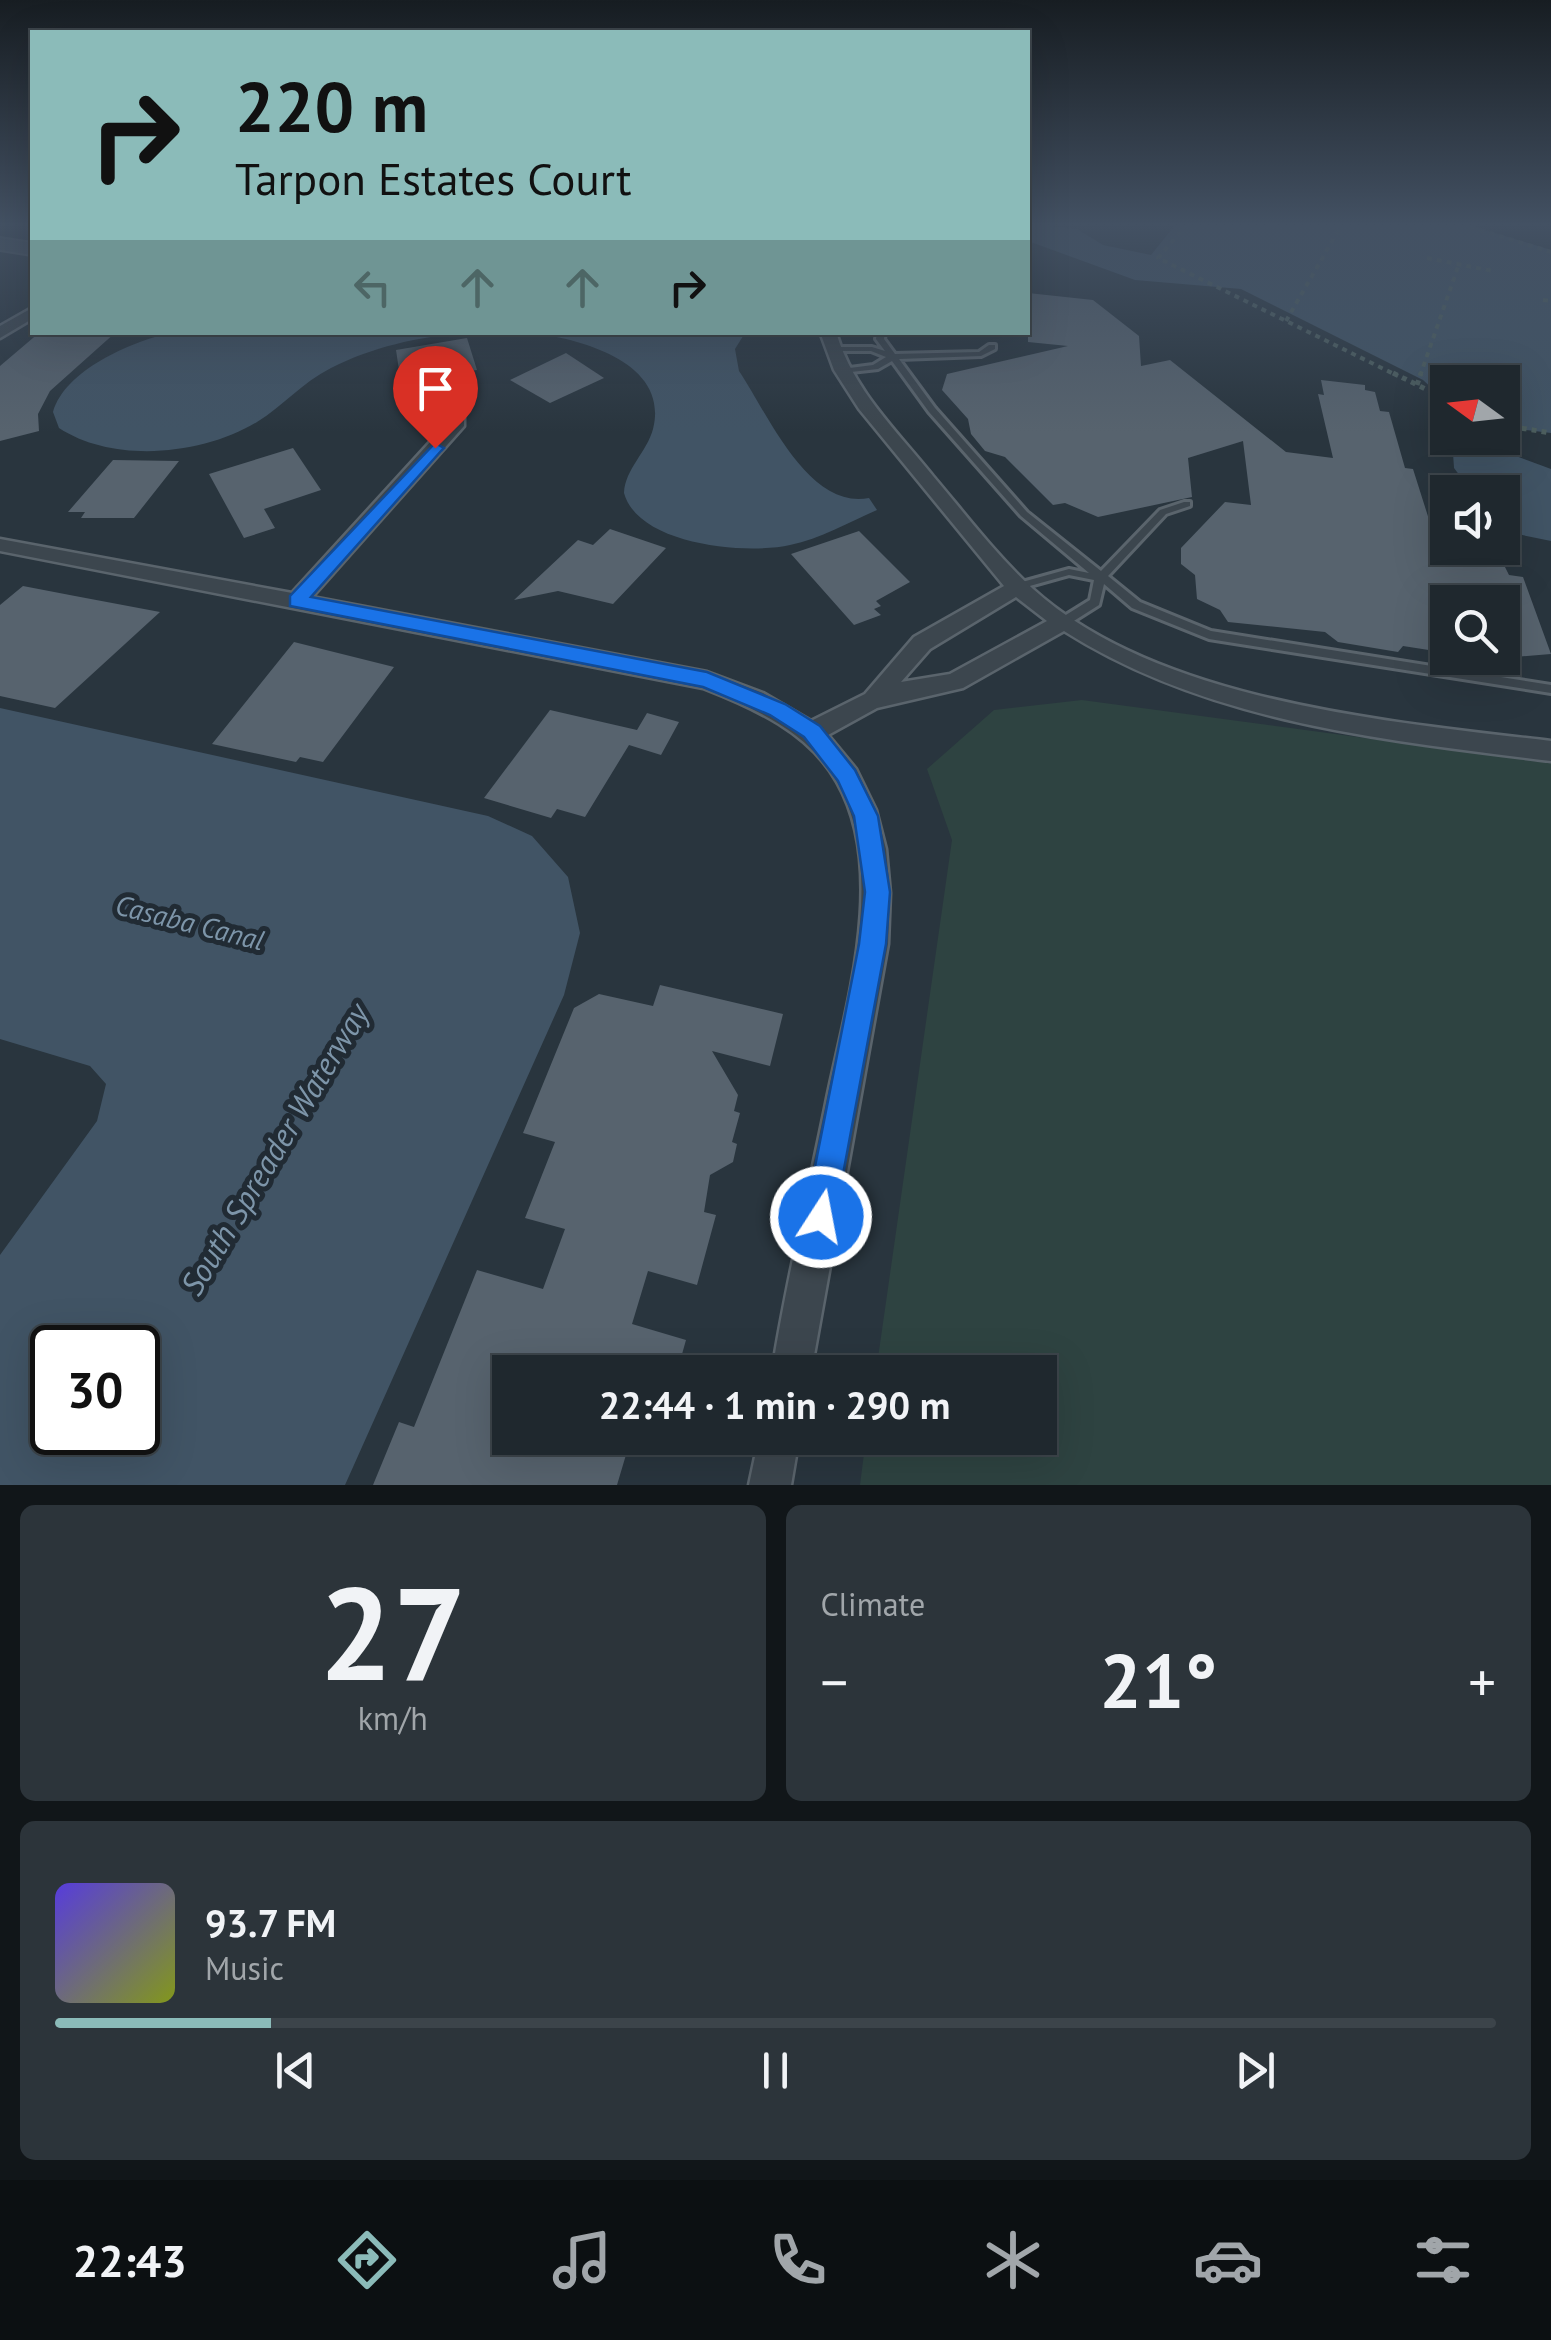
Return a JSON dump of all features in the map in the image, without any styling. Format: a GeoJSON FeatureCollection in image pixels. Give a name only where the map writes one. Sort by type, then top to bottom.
{"type":"FeatureCollection","features":[{"type":"Feature","properties":{"kind":"street"},"geometry":{"type":"LineString","coordinates":[[0,333],[30,314]]}},
{"type":"Feature","properties":{"kind":"street"},"geometry":{"type":"LineString","coordinates":[[830,340],[842,372],[989,555],[1019,586],[1064,621],[1120,654],[1232,698],[1380,729],[1551,751]]}},
{"type":"Feature","properties":{"kind":"street"},"geometry":{"type":"LineString","coordinates":[[297,601],[458,422]]}},
{"type":"Feature","properties":{"kind":"street"},"geometry":{"type":"LineString","coordinates":[[0,545],[707,680],[764,703],[812,732],[837,760],[866,816],[878,892],[873,944],[794,1355]]}},
{"type":"Feature","properties":{"kind":"street"},"geometry":{"type":"LineString","coordinates":[[868,702],[922,642],[1019,586]]}},
{"type":"Feature","properties":{"kind":"street"},"geometry":{"type":"LineString","coordinates":[[812,732],[868,702],[904,690],[956,682],[1064,621]]}},
{"type":"Feature","properties":{"kind":"street"},"geometry":{"type":"LineString","coordinates":[[770,1485],[776,1455]]}},
{"type":"Feature","properties":{"kind":"lane"},"geometry":{"type":"LineString","coordinates":[[881,335],[892,357],[932,410],[1024,514],[1136,605],[1209,635],[1551,689]]}},
{"type":"Feature","properties":{"kind":"lane"},"geometry":{"type":"LineString","coordinates":[[830,340],[892,357],[981,354],[992,346]]}},
{"type":"Feature","properties":{"kind":"lane"},"geometry":{"type":"LineString","coordinates":[[842,372],[875,367],[892,357]]}},
{"type":"Feature","properties":{"kind":"lane"},"geometry":{"type":"LineString","coordinates":[[1064,621],[1095,602],[1100,578],[1163,512],[1188,504]]}},
{"type":"Feature","properties":{"kind":"lane"},"geometry":{"type":"LineString","coordinates":[[1019,586],[1069,572],[1100,578]]}},
{"type":"Feature","properties":{"kind":"path"},"geometry":{"type":"LineString","coordinates":[[1230,293],[1430,391]]}},
{"type":"Feature","properties":{"kind":"path"},"geometry":{"type":"LineString","coordinates":[[1286,321],[1302,293]]}},
{"type":"Feature","properties":{"kind":"path"},"geometry":{"type":"LineString","coordinates":[[1417,385],[1450,293]]}},
{"type":"Feature","properties":{"kind":"path"},"geometry":{"type":"LineString","coordinates":[[1542,300],[1551,302]]}},
{"type":"Feature","properties":{"kind":"path"},"geometry":{"type":"LineString","coordinates":[[1520,429],[1551,434]]}},
{"type":"Feature","properties":{"kind":"green space"},"geometry":{"type":"Polygon","coordinates":[[[1082,700],[1551,763],[1551,1485],[860,1485],[864,1455],[1057,1455],[1057,1355],[878,1355],[952,840],[927,769],[994,710],[1082,700]]]}},
{"type":"Feature","properties":{"kind":"water"},"geometry":{"type":"Polygon","coordinates":[[[1250,293],[1551,293],[1551,433],[1520,429],[1520,365],[1430,365],[1430,386],[1250,293]]]}},
{"type":"Feature","properties":{"kind":"water"},"geometry":{"type":"Polygon","coordinates":[[[163,335],[446,335],[396,344],[331,368],[257,422],[211,442],[185,448],[132,451],[106,447],[59,428],[53,412],[71,383],[101,360],[163,335]]]}},
{"type":"Feature","properties":{"kind":"water"},"geometry":{"type":"Polygon","coordinates":[[[543,335],[744,335],[735,349],[739,371],[792,455],[827,489],[847,498],[869,498],[877,510],[812,539],[771,548],[696,542],[650,524],[633,511],[624,493],[628,476],[653,429],[655,406],[648,387],[617,358],[574,341],[543,335]]]}},
{"type":"Feature","properties":{"kind":"water"},"geometry":{"type":"Polygon","coordinates":[[[1453,455],[1513,455],[1551,469],[1551,541],[1520,535],[1520,475],[1459,475],[1453,455]]]}},
{"type":"Feature","properties":{"kind":"water"},"geometry":{"type":"Polygon","coordinates":[[[0,708],[488,816],[532,836],[568,877],[580,933],[564,995],[345,1485],[0,1485],[0,1255],[97,1121],[106,1084],[90,1066],[0,1039],[0,708]]]}},
{"type":"Feature","properties":{"kind":"building"},"geometry":{"type":"Polygon","coordinates":[[[1030,293],[1093,300],[1139,336],[1141,366],[1170,360],[1286,452],[1333,458],[1318,394],[1324,395],[1321,380],[1365,385],[1365,390],[1375,392],[1380,411],[1389,412],[1405,468],[1413,469],[1430,523],[1430,565],[1504,565],[1509,575],[1523,577],[1551,654],[1520,657],[1520,585],[1430,585],[1430,650],[1403,646],[1398,652],[1338,642],[1325,632],[1228,622],[1220,610],[1197,599],[1195,575],[1181,564],[1181,548],[1225,502],[1251,505],[1243,441],[1188,458],[1192,497],[1098,517],[1065,503],[1053,505],[1005,457],[985,451],[971,434],[968,419],[942,390],[947,374],[1068,346],[1028,342],[1030,293]]]}},
{"type":"Feature","properties":{"kind":"building"},"geometry":{"type":"Polygon","coordinates":[[[36,335],[113,335],[50,391],[38,414],[39,431],[0,441],[0,366],[36,335]]]}},
{"type":"Feature","properties":{"kind":"building"},"geometry":{"type":"Polygon","coordinates":[[[467,338],[477,370],[416,380],[402,390],[396,350],[467,338]]]}},
{"type":"Feature","properties":{"kind":"building"},"geometry":{"type":"Polygon","coordinates":[[[566,353],[604,378],[550,403],[510,380],[566,353]]]}},
{"type":"Feature","properties":{"kind":"building"},"geometry":{"type":"Polygon","coordinates":[[[293,448],[321,490],[264,509],[275,528],[244,538],[209,474],[293,448]]]}},
{"type":"Feature","properties":{"kind":"building"},"geometry":{"type":"Polygon","coordinates":[[[113,460],[179,461],[134,518],[81,518],[85,512],[68,512],[113,460]]]}},
{"type":"Feature","properties":{"kind":"building"},"geometry":{"type":"Polygon","coordinates":[[[610,529],[666,548],[613,604],[558,591],[514,600],[578,540],[593,545],[610,529]]]}},
{"type":"Feature","properties":{"kind":"building"},"geometry":{"type":"Polygon","coordinates":[[[859,531],[910,582],[876,601],[881,606],[874,609],[881,615],[854,625],[791,554],[859,531]]]}},
{"type":"Feature","properties":{"kind":"building"},"geometry":{"type":"Polygon","coordinates":[[[23,586],[160,612],[55,708],[0,696],[0,605],[23,586]]]}},
{"type":"Feature","properties":{"kind":"building"},"geometry":{"type":"Polygon","coordinates":[[[294,642],[394,667],[323,762],[300,757],[296,762],[212,744],[294,642]]]}},
{"type":"Feature","properties":{"kind":"building"},"geometry":{"type":"Polygon","coordinates":[[[550,710],[637,730],[647,713],[679,722],[661,755],[629,745],[585,817],[557,809],[551,818],[484,798],[550,710]]]}},
{"type":"Feature","properties":{"kind":"building"},"geometry":{"type":"Polygon","coordinates":[[[660,985],[783,1014],[770,1066],[712,1051],[738,1095],[734,1111],[740,1113],[732,1142],[737,1144],[733,1162],[710,1175],[704,1212],[716,1215],[697,1285],[648,1271],[632,1324],[686,1340],[682,1355],[492,1355],[492,1455],[626,1455],[617,1485],[373,1485],[399,1422],[414,1427],[477,1270],[543,1289],[565,1229],[525,1218],[555,1142],[523,1133],[574,1008],[599,994],[653,1006],[660,985]]]}},
{"type":"Feature","properties":{"kind":"route"},"geometry":{"type":"LineString","coordinates":[[435,448],[297,601],[707,680],[778,709],[812,732],[829,748],[847,776],[866,816],[875,853],[878,892],[873,944],[821,1217]]}},
{"type":"Feature","properties":{"kind":"water label","name":"Casaba Canal"},"geometry":{"type":"Point","coordinates":[190,922]}},
{"type":"Feature","properties":{"kind":"water label","name":"South Spreader Waterway"},"geometry":{"type":"Point","coordinates":[274,1149]}}]}
